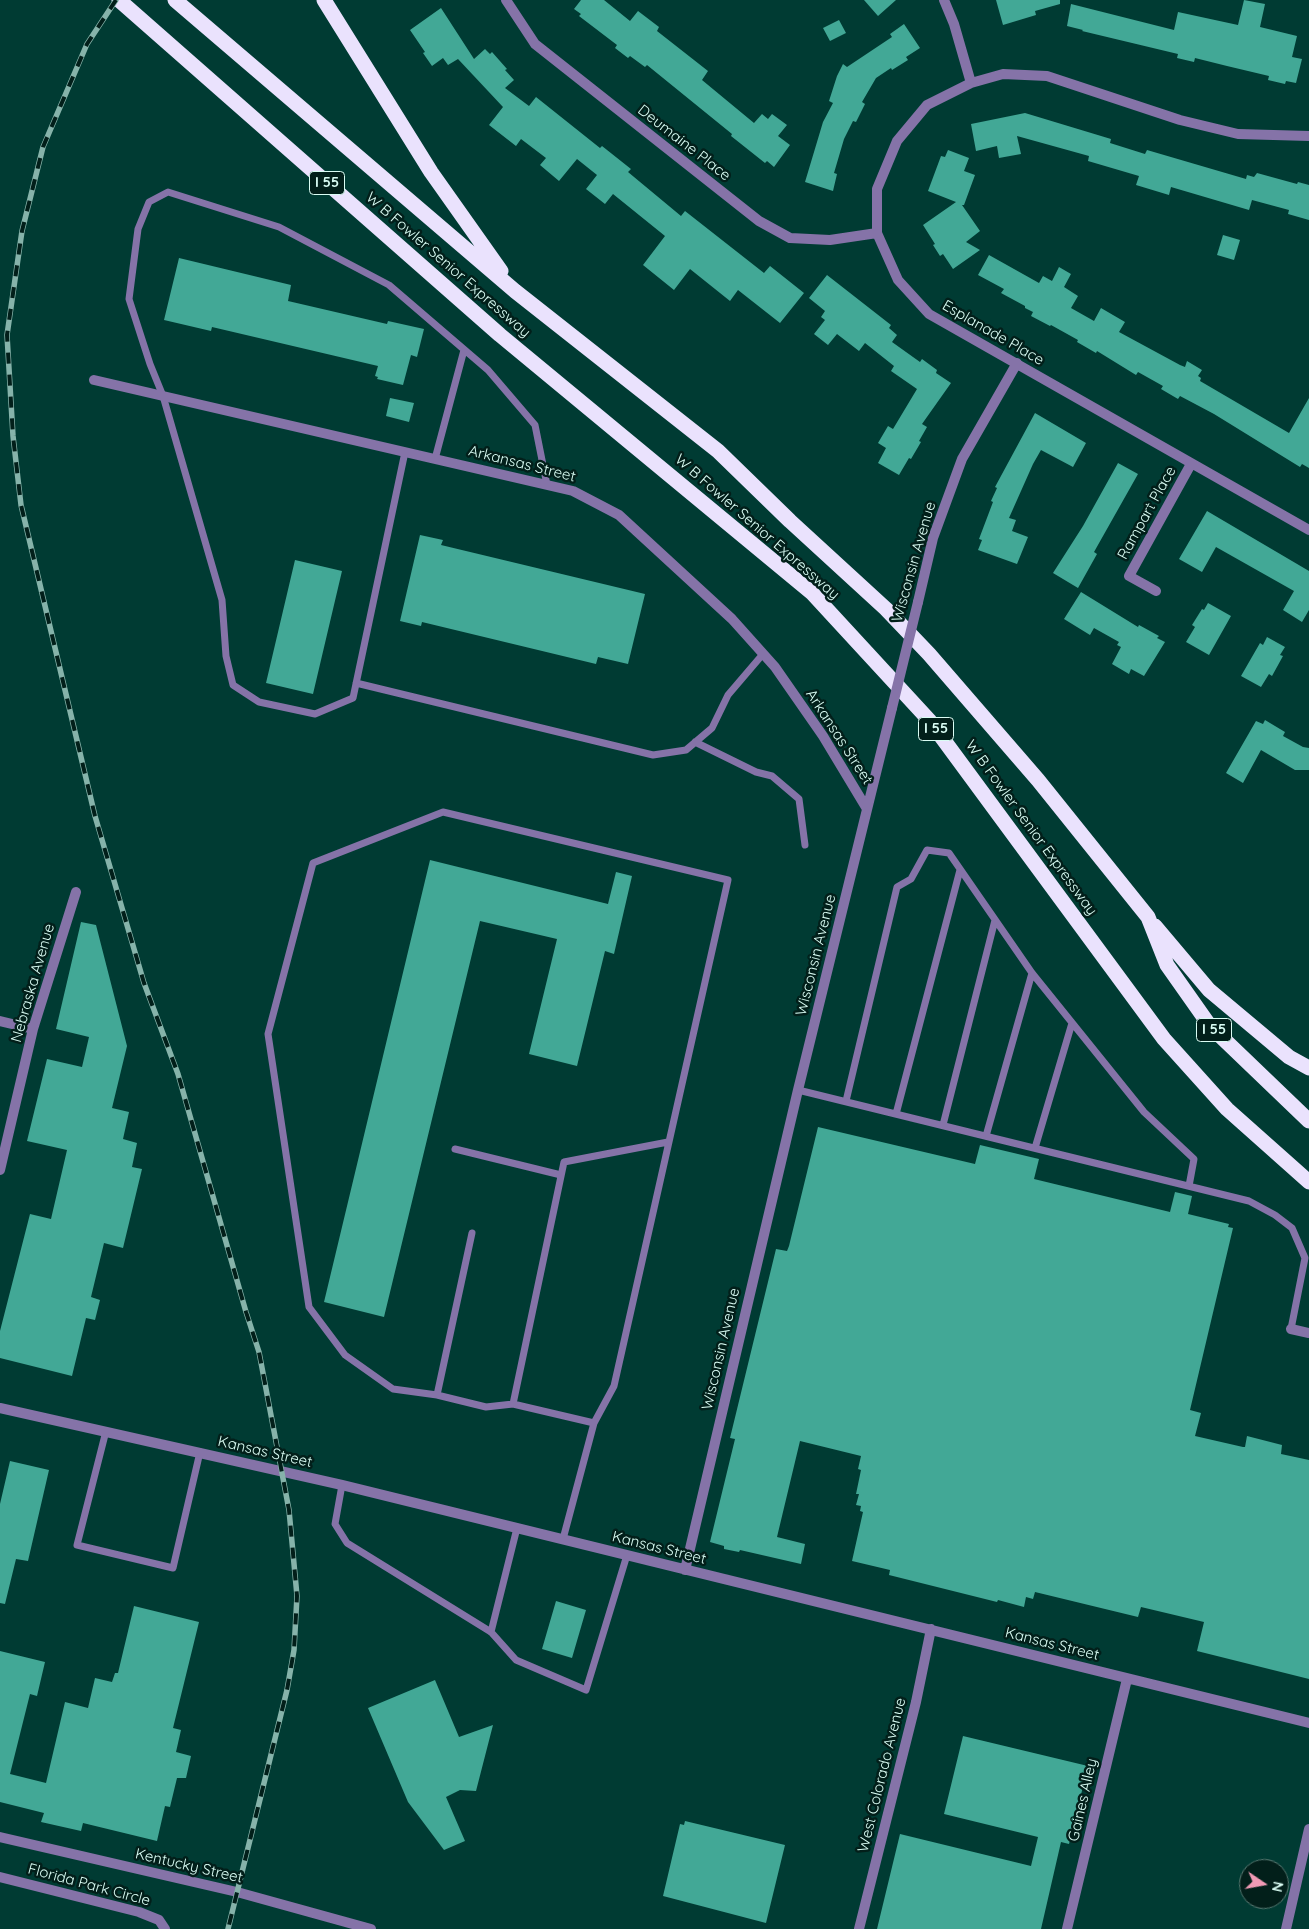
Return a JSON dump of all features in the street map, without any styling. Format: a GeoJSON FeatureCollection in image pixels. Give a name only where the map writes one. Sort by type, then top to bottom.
{"type":"FeatureCollection","features":[{"type":"Feature","properties":{"kind":"highway","name":"W B Fowler Senior Expressway"},"geometry":{"type":"LineString","coordinates":[[119,0],[500,335],[812,594],[929,720],[1164,1039],[1227,1110],[1309,1182]]}},
{"type":"Feature","properties":{"kind":"highway","name":"W B Fowler Senior Expressway"},"geometry":{"type":"LineString","coordinates":[[175,0],[515,291],[718,451],[790,521],[886,608],[929,654],[1038,780],[1148,917],[1167,965],[1210,1026],[1309,1121]]}},
{"type":"Feature","properties":{"kind":"highway"},"geometry":{"type":"LineString","coordinates":[[324,0],[431,172],[515,291]]}},
{"type":"Feature","properties":{"kind":"highway"},"geometry":{"type":"LineString","coordinates":[[1148,917],[1209,990],[1289,1057],[1309,1068]]}},
{"type":"Feature","properties":{"kind":"street","name":"Deumaine Place"},"geometry":{"type":"LineString","coordinates":[[506,0],[535,44],[759,221],[790,238],[830,240],[877,233]]}},
{"type":"Feature","properties":{"kind":"street"},"geometry":{"type":"LineString","coordinates":[[944,0],[954,24],[971,83]]}},
{"type":"Feature","properties":{"kind":"street","name":"Esplanade Place"},"geometry":{"type":"LineString","coordinates":[[1309,136],[1238,134],[1180,120],[1047,76],[1003,74],[971,83],[928,105],[897,141],[877,189],[877,233],[898,280],[929,314],[1309,530]]}},
{"type":"Feature","properties":{"kind":"street","name":"Wisconsin Avenue"},"geometry":{"type":"LineString","coordinates":[[685,1570],[798,1090],[933,538],[962,459],[1017,363]]}},
{"type":"Feature","properties":{"kind":"street","name":"Arkansas Street"},"geometry":{"type":"LineString","coordinates":[[94,380],[573,491],[619,516],[732,619],[775,667],[823,736],[867,809]]}},
{"type":"Feature","properties":{"kind":"street","name":"Rampart Place"},"geometry":{"type":"LineString","coordinates":[[1156,591],[1129,576],[1192,464]]}},
{"type":"Feature","properties":{"kind":"street","name":"Nebraska Avenue"},"geometry":{"type":"LineString","coordinates":[[0,1170],[33,1029],[76,892]]}},
{"type":"Feature","properties":{"kind":"street"},"geometry":{"type":"LineString","coordinates":[[0,1022],[33,1029]]}},
{"type":"Feature","properties":{"kind":"street"},"geometry":{"type":"LineString","coordinates":[[1291,1329],[1309,1333]]}},
{"type":"Feature","properties":{"kind":"street","name":"Kansas Street"},"geometry":{"type":"LineString","coordinates":[[0,1408],[342,1485],[627,1556],[931,1628],[1309,1723]]}},
{"type":"Feature","properties":{"kind":"street","name":"West Colorado Avenue"},"geometry":{"type":"LineString","coordinates":[[859,1929],[916,1702],[931,1628]]}},
{"type":"Feature","properties":{"kind":"street","name":"Gaines Alley"},"geometry":{"type":"LineString","coordinates":[[1067,1929],[1127,1678]]}},
{"type":"Feature","properties":{"kind":"street"},"geometry":{"type":"LineString","coordinates":[[1286,1929],[1309,1829]]}},
{"type":"Feature","properties":{"kind":"street","name":"Kentucky Street"},"geometry":{"type":"LineString","coordinates":[[0,1836],[237,1892],[371,1929]]}},
{"type":"Feature","properties":{"kind":"street","name":"Florida Park Circle"},"geometry":{"type":"LineString","coordinates":[[0,1877],[139,1912],[159,1920],[165,1929]]}},
{"type":"Feature","properties":{"kind":"lane"},"geometry":{"type":"LineString","coordinates":[[406,452],[353,698],[315,714],[259,702],[232,686],[226,656],[222,600],[163,396],[150,364],[129,299],[138,229],[149,202],[168,192],[279,227],[389,285],[488,370],[535,426],[547,485]]}},
{"type":"Feature","properties":{"kind":"lane"},"geometry":{"type":"LineString","coordinates":[[435,459],[464,350]]}},
{"type":"Feature","properties":{"kind":"lane"},"geometry":{"type":"LineString","coordinates":[[356,683],[653,755],[686,750],[712,728],[728,695],[763,654]]}},
{"type":"Feature","properties":{"kind":"lane"},"geometry":{"type":"LineString","coordinates":[[695,742],[756,772],[772,776],[799,799],[805,845]]}},
{"type":"Feature","properties":{"kind":"lane"},"geometry":{"type":"LineString","coordinates":[[563,1539],[594,1423],[614,1386],[728,880],[443,812],[313,862],[268,1034],[309,1307],[345,1355],[392,1389],[437,1395],[486,1407],[513,1404],[594,1423]]}},
{"type":"Feature","properties":{"kind":"lane"},"geometry":{"type":"LineString","coordinates":[[846,1102],[897,887],[911,879],[926,850],[949,853],[1032,973],[1072,1023],[1144,1112],[1194,1159],[1189,1186]]}},
{"type":"Feature","properties":{"kind":"lane"},"geometry":{"type":"LineString","coordinates":[[896,1114],[960,870]]}},
{"type":"Feature","properties":{"kind":"lane"},"geometry":{"type":"LineString","coordinates":[[943,1126],[995,920]]}},
{"type":"Feature","properties":{"kind":"lane"},"geometry":{"type":"LineString","coordinates":[[986,1136],[1032,973]]}},
{"type":"Feature","properties":{"kind":"lane"},"geometry":{"type":"LineString","coordinates":[[1035,1148],[1072,1023]]}},
{"type":"Feature","properties":{"kind":"lane"},"geometry":{"type":"LineString","coordinates":[[798,1090],[1249,1201],[1275,1214],[1292,1228],[1305,1258],[1291,1329]]}},
{"type":"Feature","properties":{"kind":"lane"},"geometry":{"type":"LineString","coordinates":[[513,1404],[564,1162],[668,1142]]}},
{"type":"Feature","properties":{"kind":"lane"},"geometry":{"type":"LineString","coordinates":[[455,1149],[561,1175]]}},
{"type":"Feature","properties":{"kind":"lane"},"geometry":{"type":"LineString","coordinates":[[437,1395],[472,1233]]}},
{"type":"Feature","properties":{"kind":"lane"},"geometry":{"type":"LineString","coordinates":[[106,1432],[77,1545],[173,1568],[200,1452]]}},
{"type":"Feature","properties":{"kind":"lane"},"geometry":{"type":"LineString","coordinates":[[342,1485],[335,1524],[347,1543],[491,1632],[516,1660],[586,1690],[627,1556]]}},
{"type":"Feature","properties":{"kind":"lane"},"geometry":{"type":"LineString","coordinates":[[491,1632],[517,1528]]}},
{"type":"Feature","properties":{"kind":"building"},"geometry":{"type":"Polygon","coordinates":[[[581,0],[604,0],[630,21],[638,11],[659,27],[657,31],[708,71],[702,80],[754,123],[762,114],[768,119],[772,114],[787,125],[778,136],[790,145],[774,167],[767,161],[765,163],[731,136],[732,134],[647,65],[645,67],[630,56],[628,58],[615,48],[617,45],[579,16],[581,14],[574,9],[581,0]]]}},
{"type":"Feature","properties":{"kind":"building"},"geometry":{"type":"Polygon","coordinates":[[[864,0],[896,0],[878,16],[864,0]]]}},
{"type":"Feature","properties":{"kind":"building"},"geometry":{"type":"Polygon","coordinates":[[[996,0],[1060,0],[1060,4],[1035,11],[1036,15],[1003,25],[996,0]]]}},
{"type":"Feature","properties":{"kind":"building"},"geometry":{"type":"Polygon","coordinates":[[[1244,0],[1265,4],[1260,27],[1297,36],[1292,57],[1302,59],[1296,83],[1286,81],[1285,84],[1268,80],[1269,76],[1195,58],[1194,62],[1177,58],[1178,54],[1067,26],[1071,4],[1174,30],[1178,12],[1238,25],[1244,0]]]}},
{"type":"Feature","properties":{"kind":"building"},"geometry":{"type":"Polygon","coordinates":[[[441,8],[474,59],[485,49],[490,54],[492,52],[507,69],[505,70],[514,80],[505,88],[529,106],[536,97],[600,148],[602,146],[631,169],[628,172],[681,216],[685,211],[764,273],[770,266],[804,293],[780,323],[738,290],[730,301],[690,269],[674,290],[643,265],[665,236],[613,194],[605,204],[586,189],[597,175],[577,159],[559,181],[540,165],[546,158],[521,139],[516,146],[489,125],[503,107],[458,59],[448,65],[443,58],[432,66],[410,30],[441,8]]]}},
{"type":"Feature","properties":{"kind":"building"},"geometry":{"type":"Polygon","coordinates":[[[839,20],[846,33],[830,41],[823,28],[839,20]]]}},
{"type":"Feature","properties":{"kind":"building"},"geometry":{"type":"Polygon","coordinates":[[[904,24],[920,48],[906,57],[908,60],[876,78],[862,102],[865,104],[856,122],[853,121],[844,139],[834,173],[837,174],[833,191],[805,182],[823,122],[833,103],[829,101],[843,64],[847,67],[892,37],[890,34],[904,24]]]}},
{"type":"Feature","properties":{"kind":"building"},"geometry":{"type":"Polygon","coordinates":[[[1025,113],[1111,139],[1110,143],[1145,154],[1147,150],[1246,179],[1247,175],[1254,177],[1257,173],[1297,184],[1298,182],[1309,185],[1309,220],[1288,214],[1289,210],[1252,200],[1249,210],[1171,187],[1169,195],[1136,185],[1139,176],[1088,161],[1089,156],[1017,136],[1021,154],[999,158],[997,146],[976,151],[971,124],[1025,113]]]}},
{"type":"Feature","properties":{"kind":"building"},"geometry":{"type":"Polygon","coordinates":[[[948,150],[969,158],[964,171],[975,175],[964,205],[962,205],[980,231],[966,242],[980,250],[953,269],[943,254],[940,256],[923,225],[956,202],[928,191],[941,156],[945,157],[948,150]]]}},
{"type":"Feature","properties":{"kind":"building"},"geometry":{"type":"Polygon","coordinates":[[[1223,235],[1240,240],[1234,260],[1217,255],[1223,235]]]}},
{"type":"Feature","properties":{"kind":"building"},"geometry":{"type":"Polygon","coordinates":[[[989,255],[1039,283],[1043,276],[1052,281],[1059,267],[1071,274],[1064,287],[1078,296],[1071,308],[1094,321],[1101,308],[1125,322],[1119,332],[1180,365],[1185,367],[1187,361],[1202,370],[1198,376],[1201,378],[1200,381],[1289,433],[1309,398],[1309,468],[1302,464],[1300,467],[1214,414],[1180,396],[1178,399],[1161,389],[1163,386],[1138,372],[1136,375],[1097,351],[1096,353],[1077,342],[1078,340],[1031,316],[1033,312],[1001,293],[1004,289],[978,275],[989,255]]]}},
{"type":"Feature","properties":{"kind":"building"},"geometry":{"type":"Polygon","coordinates":[[[179,258],[291,285],[288,301],[387,324],[388,321],[424,329],[417,357],[411,355],[403,385],[377,379],[378,377],[375,376],[378,366],[212,327],[211,331],[164,320],[179,258]]]}},
{"type":"Feature","properties":{"kind":"building"},"geometry":{"type":"Polygon","coordinates":[[[827,275],[891,325],[889,328],[897,335],[892,342],[920,362],[922,359],[937,370],[936,373],[951,383],[922,424],[927,427],[919,441],[921,442],[899,475],[878,463],[886,448],[878,443],[888,426],[893,429],[917,389],[891,371],[894,366],[865,343],[859,351],[837,334],[828,345],[814,334],[825,320],[821,317],[825,311],[809,298],[827,275]]]}},
{"type":"Feature","properties":{"kind":"building"},"geometry":{"type":"Polygon","coordinates":[[[390,398],[414,403],[409,422],[386,416],[390,398]]]}},
{"type":"Feature","properties":{"kind":"building"},"geometry":{"type":"Polygon","coordinates":[[[1035,413],[1086,443],[1073,467],[1041,450],[1033,464],[1009,518],[1016,520],[1012,531],[1028,537],[1017,564],[978,550],[982,540],[979,539],[993,502],[991,501],[997,488],[995,487],[1035,413]]]}},
{"type":"Feature","properties":{"kind":"building"},"geometry":{"type":"Polygon","coordinates":[[[1118,463],[1138,474],[1094,552],[1097,554],[1078,588],[1053,573],[1083,526],[1118,463]]]}},
{"type":"Feature","properties":{"kind":"building"},"geometry":{"type":"Polygon","coordinates":[[[1207,511],[1309,571],[1309,610],[1302,622],[1283,610],[1294,591],[1216,547],[1202,572],[1179,559],[1207,511]]]}},
{"type":"Feature","properties":{"kind":"building"},"geometry":{"type":"Polygon","coordinates":[[[420,535],[443,540],[441,545],[645,594],[628,664],[598,657],[596,664],[422,622],[421,626],[400,621],[420,535]]]}},
{"type":"Feature","properties":{"kind":"building"},"geometry":{"type":"Polygon","coordinates":[[[295,560],[342,571],[313,694],[266,683],[295,560]]]}},
{"type":"Feature","properties":{"kind":"building"},"geometry":{"type":"Polygon","coordinates":[[[1081,592],[1138,627],[1139,625],[1159,636],[1157,638],[1165,642],[1144,676],[1131,669],[1129,674],[1112,664],[1121,647],[1117,645],[1119,642],[1094,628],[1090,635],[1064,619],[1081,592]]]}},
{"type":"Feature","properties":{"kind":"building"},"geometry":{"type":"Polygon","coordinates":[[[1208,603],[1231,616],[1209,655],[1186,642],[1195,627],[1192,625],[1208,603]]]}},
{"type":"Feature","properties":{"kind":"building"},"geometry":{"type":"Polygon","coordinates":[[[1267,637],[1285,647],[1280,655],[1283,656],[1272,676],[1269,674],[1261,687],[1241,676],[1260,643],[1263,645],[1267,637]]]}},
{"type":"Feature","properties":{"kind":"building"},"geometry":{"type":"Polygon","coordinates":[[[1265,720],[1285,732],[1283,736],[1303,747],[1309,748],[1309,770],[1295,770],[1261,750],[1243,783],[1226,773],[1256,721],[1263,724],[1265,720]]]}},
{"type":"Feature","properties":{"kind":"building"},"geometry":{"type":"Polygon","coordinates":[[[430,860],[608,904],[616,872],[632,876],[614,954],[605,951],[577,1066],[529,1054],[557,939],[480,921],[384,1317],[324,1302],[430,860]]]}},
{"type":"Feature","properties":{"kind":"building"},"geometry":{"type":"Polygon","coordinates":[[[81,922],[96,925],[127,1046],[112,1108],[129,1112],[123,1139],[137,1143],[132,1167],[142,1169],[123,1248],[104,1243],[91,1297],[100,1300],[95,1320],[86,1318],[72,1376],[0,1358],[0,1331],[30,1214],[51,1219],[67,1150],[27,1141],[47,1059],[82,1067],[89,1037],[56,1029],[81,922]]]}},
{"type":"Feature","properties":{"kind":"building"},"geometry":{"type":"Polygon","coordinates":[[[818,1127],[975,1164],[980,1145],[1039,1159],[1034,1179],[1170,1212],[1175,1192],[1192,1196],[1188,1214],[1229,1224],[1228,1227],[1233,1228],[1190,1410],[1201,1413],[1195,1436],[1245,1447],[1247,1436],[1282,1445],[1281,1454],[1309,1460],[1309,1679],[1197,1651],[1204,1622],[1141,1607],[1138,1617],[1035,1592],[1033,1599],[1026,1597],[1024,1607],[889,1575],[890,1570],[852,1561],[863,1512],[860,1511],[861,1506],[856,1505],[859,1494],[856,1494],[861,1470],[858,1469],[861,1456],[800,1441],[777,1537],[805,1544],[801,1564],[740,1550],[739,1552],[724,1549],[724,1546],[710,1542],[735,1439],[730,1438],[776,1249],[787,1251],[789,1246],[818,1127]]]}},
{"type":"Feature","properties":{"kind":"building"},"geometry":{"type":"Polygon","coordinates":[[[10,1461],[49,1470],[28,1561],[16,1559],[5,1604],[0,1603],[0,1504],[10,1461]]]}},
{"type":"Feature","properties":{"kind":"building"},"geometry":{"type":"Polygon","coordinates":[[[556,1601],[586,1610],[572,1658],[542,1649],[556,1601]]]}},
{"type":"Feature","properties":{"kind":"building"},"geometry":{"type":"Polygon","coordinates":[[[134,1606],[199,1622],[173,1728],[181,1730],[176,1752],[191,1756],[186,1778],[177,1778],[170,1807],[165,1806],[157,1841],[83,1823],[81,1831],[41,1822],[44,1813],[0,1802],[0,1651],[45,1662],[37,1696],[30,1694],[10,1774],[46,1783],[65,1702],[88,1708],[95,1678],[112,1682],[115,1673],[118,1673],[134,1606]]]}},
{"type":"Feature","properties":{"kind":"building"},"geometry":{"type":"Polygon","coordinates":[[[435,1680],[459,1737],[493,1725],[476,1791],[460,1790],[446,1797],[465,1841],[444,1850],[408,1802],[368,1708],[435,1680]]]}},
{"type":"Feature","properties":{"kind":"building"},"geometry":{"type":"Polygon","coordinates":[[[963,1736],[1088,1766],[1069,1844],[1061,1842],[1041,1929],[877,1929],[900,1834],[1031,1866],[1038,1837],[944,1814],[963,1736]]]}},
{"type":"Feature","properties":{"kind":"building"},"geometry":{"type":"Polygon","coordinates":[[[685,1821],[785,1845],[766,1923],[663,1896],[680,1824],[684,1825],[685,1821]]]}},
{"type":"Feature","properties":{"kind":"railway"},"geometry":{"type":"LineString","coordinates":[[116,0],[87,44],[43,147],[22,231],[7,335],[13,436],[21,505],[95,816],[144,983],[178,1074],[259,1352],[289,1510],[297,1596],[294,1650],[287,1690],[228,1929]]}}]}
